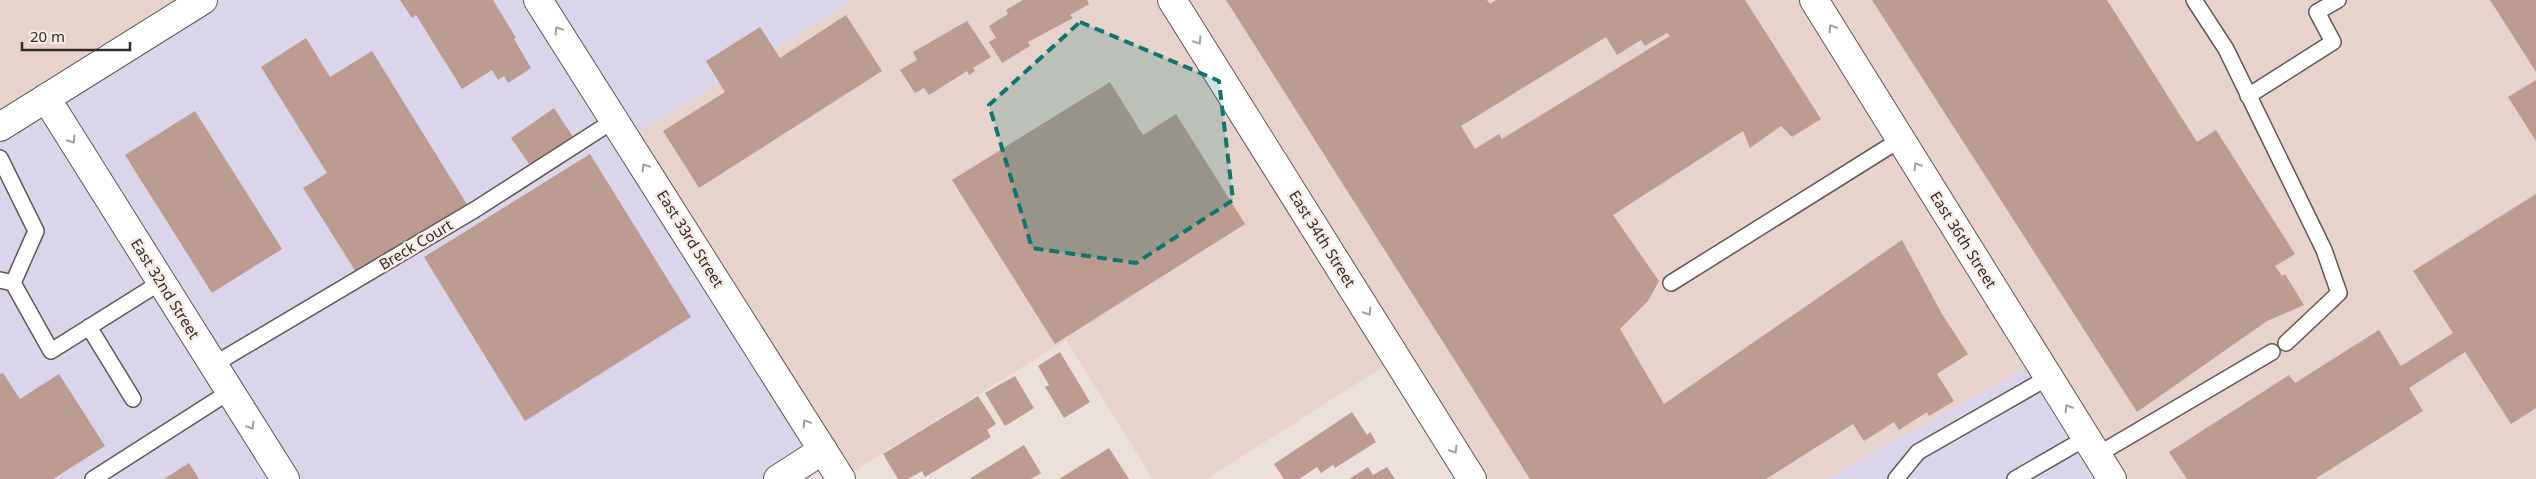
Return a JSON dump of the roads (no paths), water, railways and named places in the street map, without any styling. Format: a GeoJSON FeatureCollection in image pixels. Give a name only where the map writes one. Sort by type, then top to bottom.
{"type":"FeatureCollection","features":[{"type":"Feature","properties":{"kind":"street"},"geometry":{"type":"LineString","coordinates":[[0,127],[203,0]]}},
{"type":"Feature","properties":{"kind":"street","name":"East 33rd Street"},"geometry":{"type":"LineString","coordinates":[[538,0],[616,119],[841,479]]}},
{"type":"Feature","properties":{"kind":"street","name":"East 34th Street"},"geometry":{"type":"LineString","coordinates":[[1172,0],[1472,479]]}},
{"type":"Feature","properties":{"kind":"street","name":"East 36th Street"},"geometry":{"type":"LineString","coordinates":[[1814,0],[2112,479]]}},
{"type":"Feature","properties":{"kind":"street","name":"East 32nd Street"},"geometry":{"type":"LineString","coordinates":[[46,98],[285,479]]}},
{"type":"Feature","properties":{"kind":"street"},"geometry":{"type":"LineString","coordinates":[[778,479],[823,450]]}},
{"type":"Feature","properties":{"kind":"lane"},"geometry":{"type":"LineString","coordinates":[[2194,0],[2226,49],[2324,250],[2339,294],[2286,343]]}},
{"type":"Feature","properties":{"kind":"lane"},"geometry":{"type":"LineString","coordinates":[[2248,96],[2333,42],[2317,12],[2338,0]]}},
{"type":"Feature","properties":{"kind":"lane","name":"Breck Court"},"geometry":{"type":"LineString","coordinates":[[213,366],[476,209],[616,119]]}},
{"type":"Feature","properties":{"kind":"lane"},"geometry":{"type":"LineString","coordinates":[[1671,283],[1901,139]]}},
{"type":"Feature","properties":{"kind":"lane"},"geometry":{"type":"LineString","coordinates":[[0,158],[36,231],[6,282],[51,351],[161,282]]}},
{"type":"Feature","properties":{"kind":"lane"},"geometry":{"type":"LineString","coordinates":[[89,327],[133,399]]}},
{"type":"Feature","properties":{"kind":"lane"},"geometry":{"type":"LineString","coordinates":[[2015,479],[2092,446],[2272,352]]}},
{"type":"Feature","properties":{"kind":"lane"},"geometry":{"type":"LineString","coordinates":[[1896,479],[1918,452],[2049,377]]}},
{"type":"Feature","properties":{"kind":"lane"},"geometry":{"type":"LineString","coordinates":[[93,479],[229,392]]}}]}
